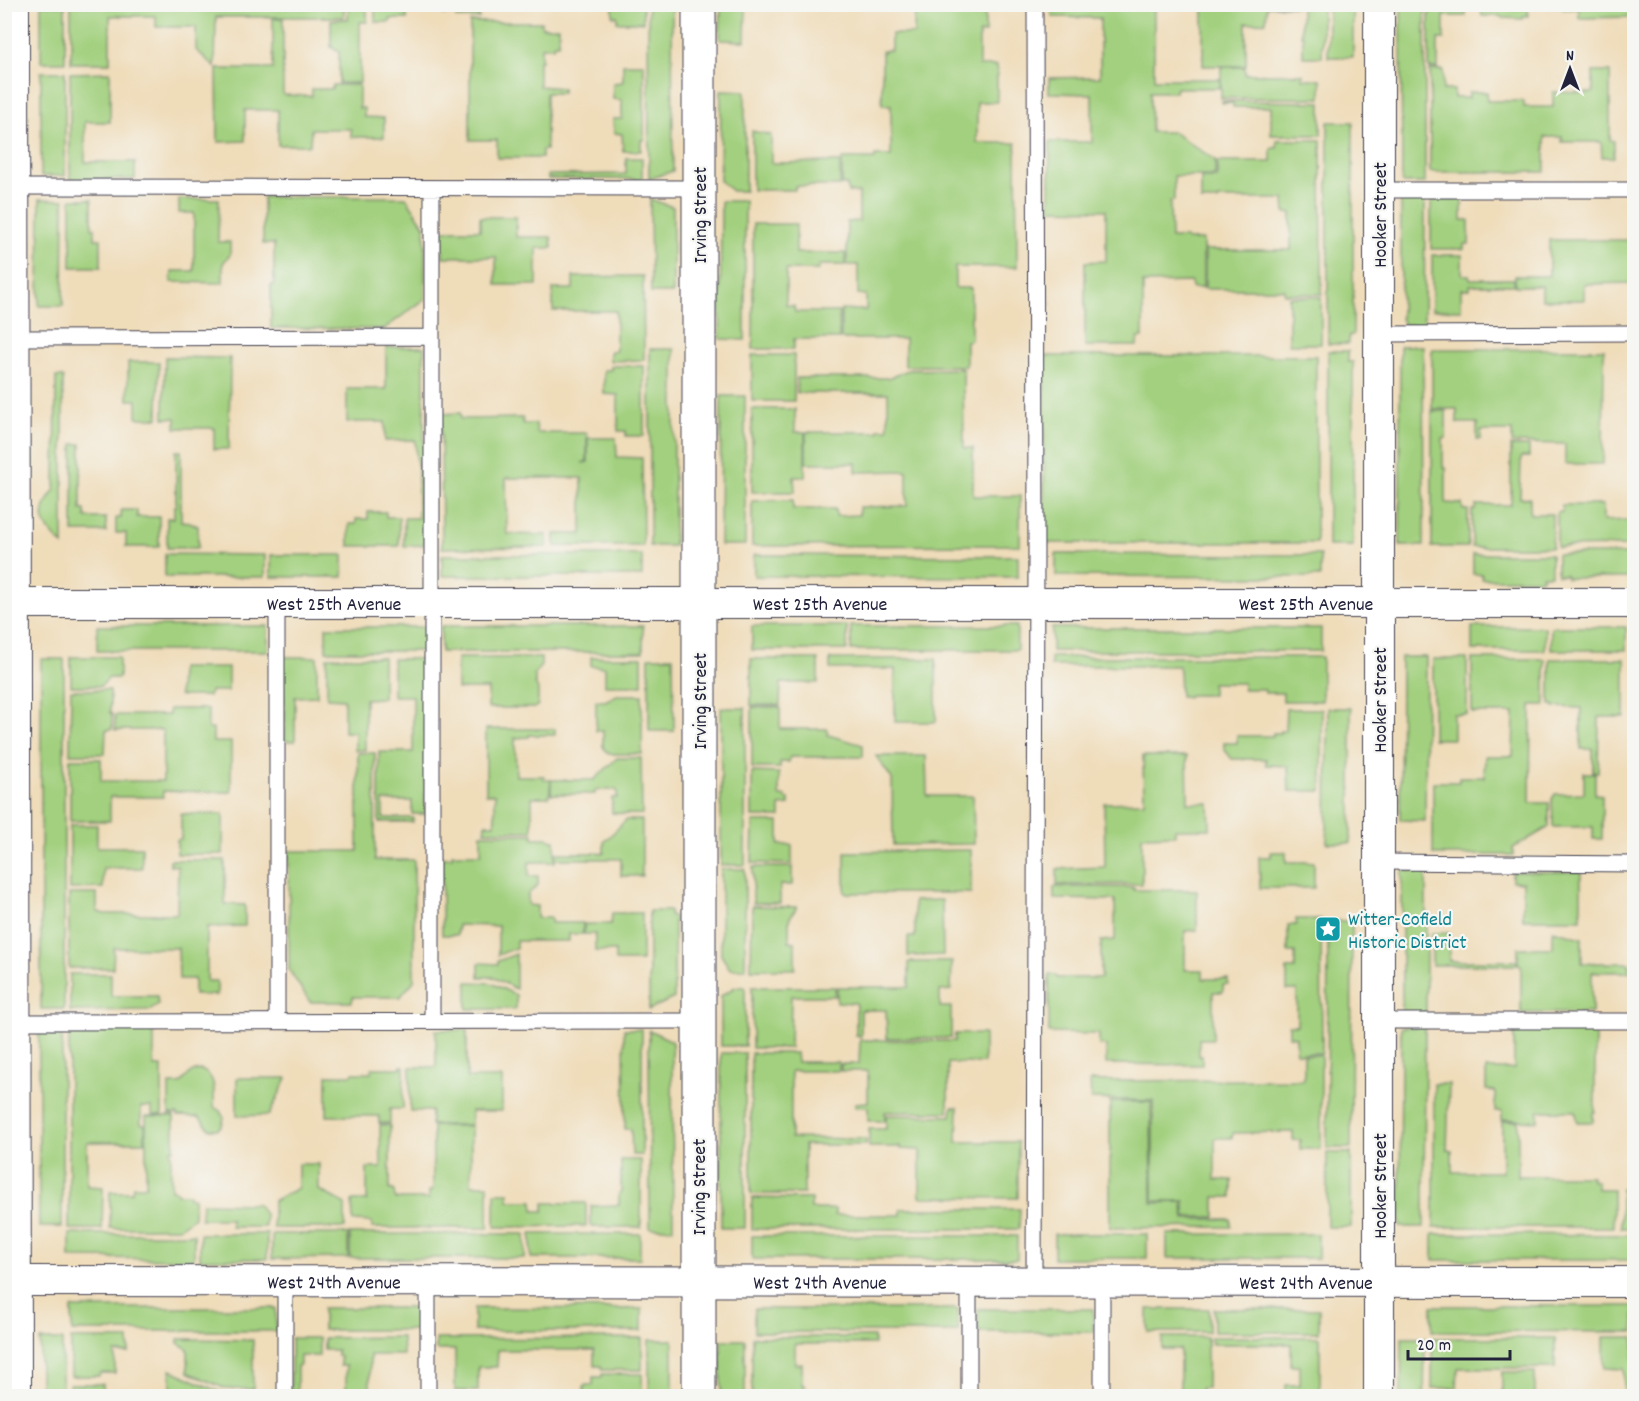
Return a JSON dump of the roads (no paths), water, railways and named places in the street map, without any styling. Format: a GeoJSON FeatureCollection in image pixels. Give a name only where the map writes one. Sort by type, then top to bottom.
{"type":"FeatureCollection","features":[{"type":"Feature","properties":{"kind":"street"},"geometry":{"type":"LineString","coordinates":[[14,4],[9,187],[10,1281],[16,1396]]}},
{"type":"Feature","properties":{"kind":"street","name":"Irving Street"},"geometry":{"type":"LineString","coordinates":[[699,4],[699,1396]]}},
{"type":"Feature","properties":{"kind":"street","name":"Hooker Street"},"geometry":{"type":"LineString","coordinates":[[1379,4],[1379,1396]]}},
{"type":"Feature","properties":{"kind":"street","name":"West 25th Avenue"},"geometry":{"type":"LineString","coordinates":[[10,603],[1635,603]]}},
{"type":"Feature","properties":{"kind":"street","name":"West 24th Avenue"},"geometry":{"type":"LineString","coordinates":[[10,1281],[1635,1282]]}},
{"type":"Feature","properties":{"kind":"lane"},"geometry":{"type":"LineString","coordinates":[[1034,1281],[1035,4]]}},
{"type":"Feature","properties":{"kind":"lane"},"geometry":{"type":"LineString","coordinates":[[9,187],[699,188]]}},
{"type":"Feature","properties":{"kind":"lane"},"geometry":{"type":"LineString","coordinates":[[432,188],[432,1020]]}},
{"type":"Feature","properties":{"kind":"lane"},"geometry":{"type":"LineString","coordinates":[[1379,190],[1635,190]]}},
{"type":"Feature","properties":{"kind":"lane"},"geometry":{"type":"LineString","coordinates":[[1379,334],[1635,333]]}},
{"type":"Feature","properties":{"kind":"lane"},"geometry":{"type":"LineString","coordinates":[[10,338],[432,337]]}},
{"type":"Feature","properties":{"kind":"lane"},"geometry":{"type":"LineString","coordinates":[[277,1021],[278,603]]}},
{"type":"Feature","properties":{"kind":"lane"},"geometry":{"type":"LineString","coordinates":[[1379,862],[1635,864]]}},
{"type":"Feature","properties":{"kind":"lane"},"geometry":{"type":"LineString","coordinates":[[10,1022],[699,1020]]}},
{"type":"Feature","properties":{"kind":"lane"},"geometry":{"type":"LineString","coordinates":[[1379,1020],[1635,1020]]}},
{"type":"Feature","properties":{"kind":"lane"},"geometry":{"type":"LineString","coordinates":[[285,1281],[285,1396]]}},
{"type":"Feature","properties":{"kind":"lane"},"geometry":{"type":"LineString","coordinates":[[428,1281],[428,1396]]}},
{"type":"Feature","properties":{"kind":"lane"},"geometry":{"type":"LineString","coordinates":[[969,1281],[969,1396]]}},
{"type":"Feature","properties":{"kind":"lane"},"geometry":{"type":"LineString","coordinates":[[1102,1281],[1102,1396]]}},
{"type":"Feature","properties":{"kind":"place","name":"Witter-Cofield Historic District"},"geometry":{"type":"Point","coordinates":[1328,929]}}]}
